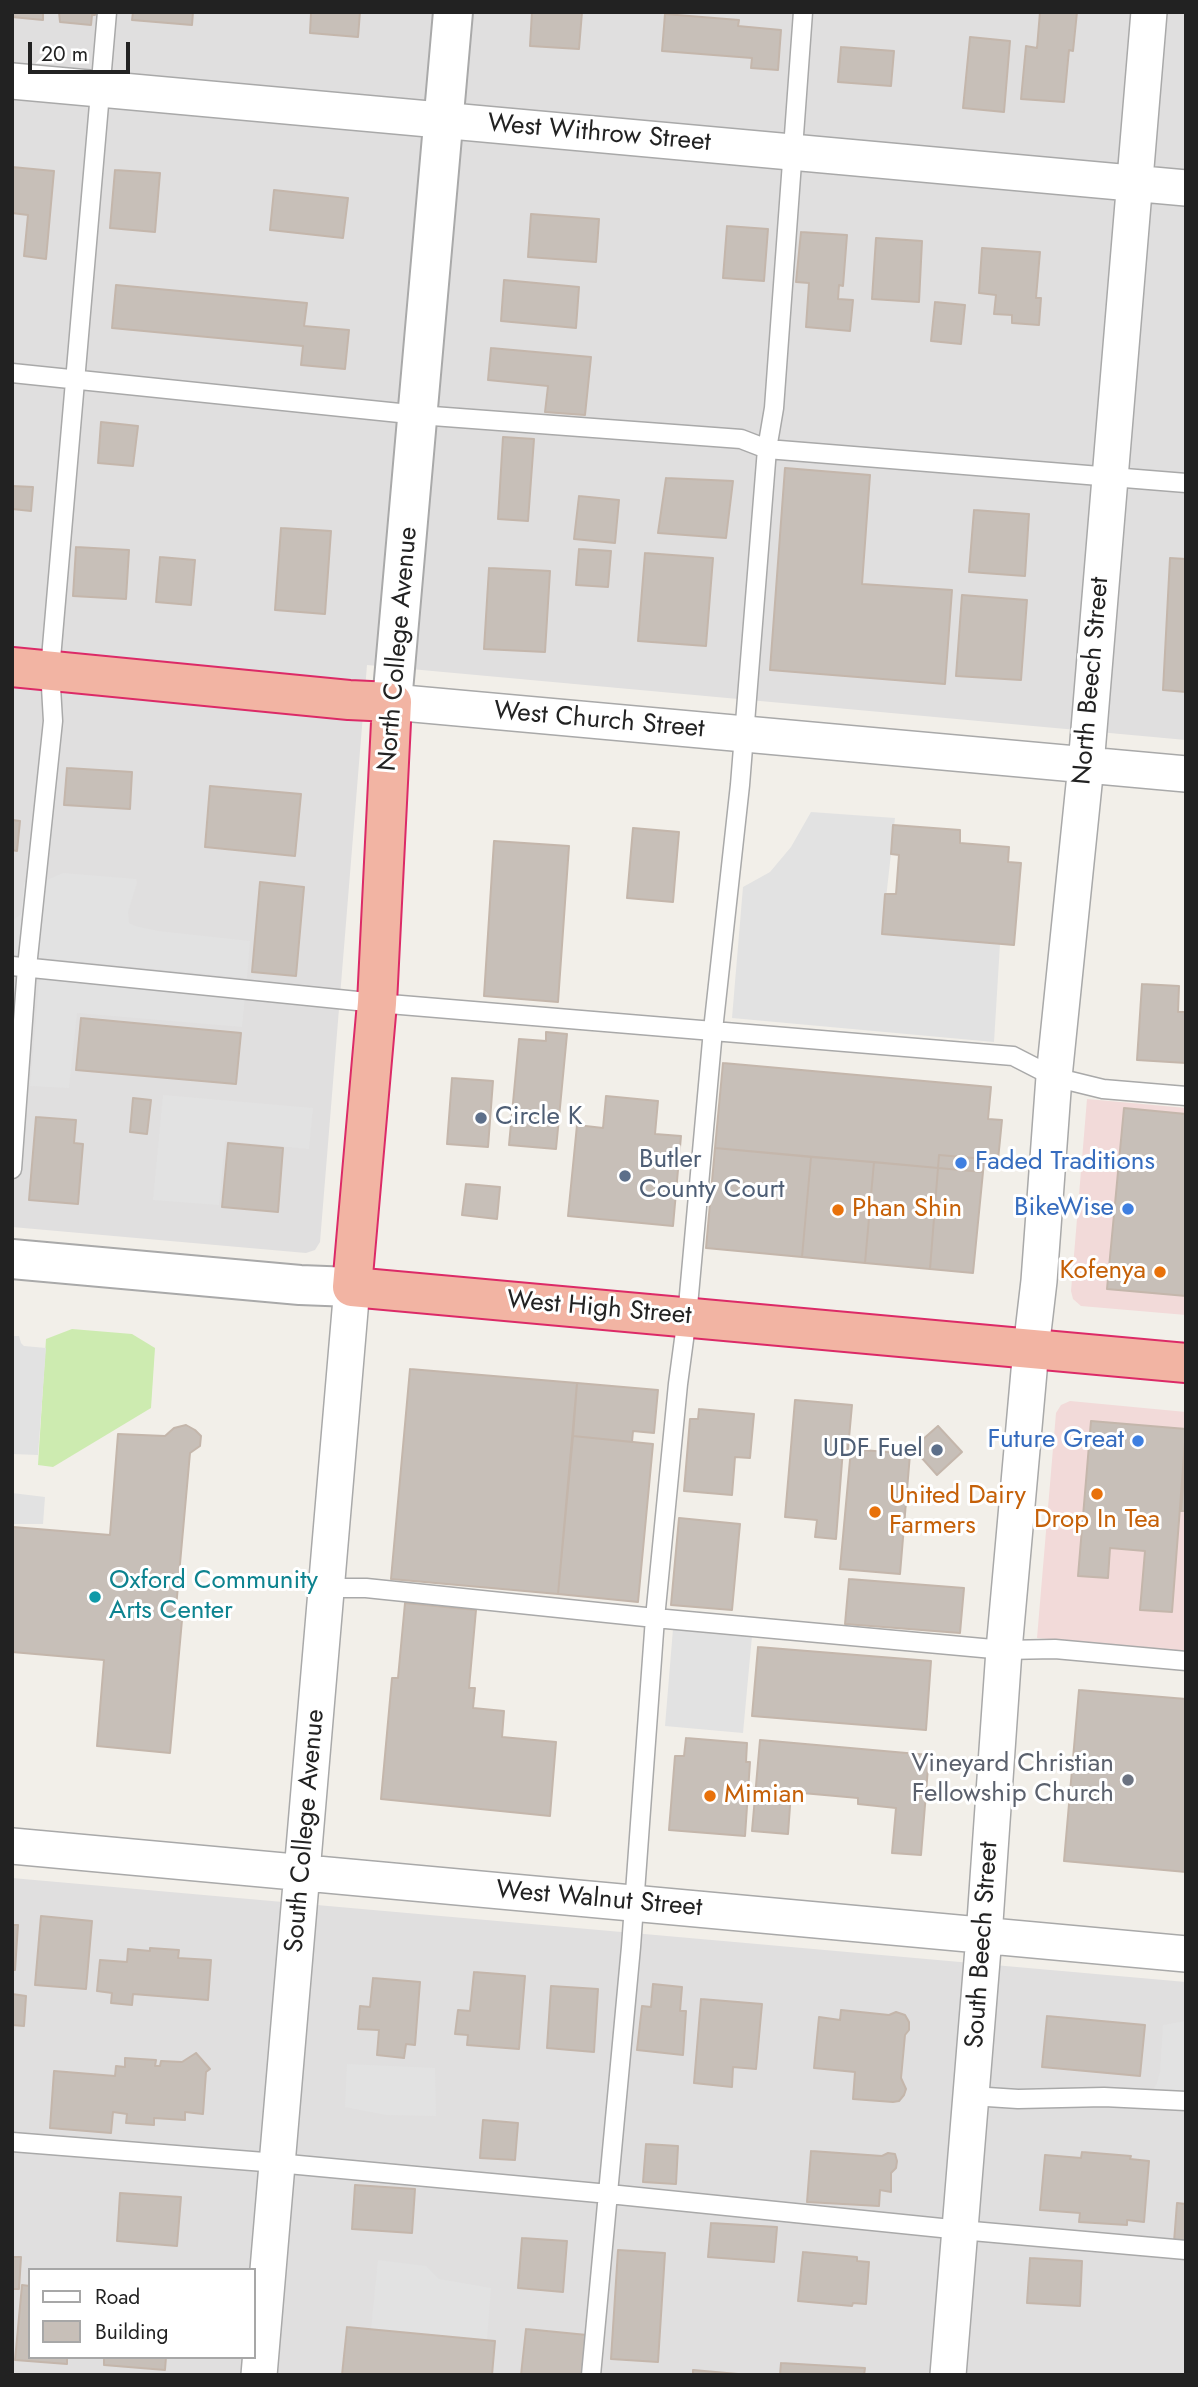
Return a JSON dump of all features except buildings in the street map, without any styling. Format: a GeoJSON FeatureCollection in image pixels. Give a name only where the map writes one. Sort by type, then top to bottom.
{"type":"FeatureCollection","features":[{"type":"Feature","properties":{"kind":"highway","name":"West Church Street"},"geometry":{"type":"LineString","coordinates":[[12,667],[335,699],[393,702]]}},
{"type":"Feature","properties":{"kind":"highway","name":"North College Avenue"},"geometry":{"type":"LineString","coordinates":[[352,1287],[377,1003],[393,702]]}},
{"type":"Feature","properties":{"kind":"highway","name":"West High Street"},"geometry":{"type":"LineString","coordinates":[[352,1287],[1186,1363]]}},
{"type":"Feature","properties":{"kind":"street","name":"North College Avenue"},"geometry":{"type":"LineString","coordinates":[[393,702],[453,12]]}},
{"type":"Feature","properties":{"kind":"street","name":"North Beech Street"},"geometry":{"type":"LineString","coordinates":[[1031,1349],[1039,1281],[1054,1077],[1086,765],[1149,12]]}},
{"type":"Feature","properties":{"kind":"street","name":"West Withrow Street"},"geometry":{"type":"LineString","coordinates":[[12,81],[1186,188]]}},
{"type":"Feature","properties":{"kind":"street","name":"West Church Street"},"geometry":{"type":"LineString","coordinates":[[393,702],[1186,774]]}},
{"type":"Feature","properties":{"kind":"street","name":"West High Street"},"geometry":{"type":"LineString","coordinates":[[12,1258],[300,1285],[352,1287]]}},
{"type":"Feature","properties":{"kind":"street","name":"South College Avenue"},"geometry":{"type":"LineString","coordinates":[[259,2375],[352,1287]]}},
{"type":"Feature","properties":{"kind":"street","name":"South Beech Street"},"geometry":{"type":"LineString","coordinates":[[948,2375],[985,1936],[1004,1650],[1031,1349]]}},
{"type":"Feature","properties":{"kind":"street","name":"West Walnut Street"},"geometry":{"type":"LineString","coordinates":[[12,1846],[1186,1954]]}},
{"type":"Feature","properties":{"kind":"lane"},"geometry":{"type":"LineString","coordinates":[[12,1169],[20,967],[52,721],[50,670],[107,12]]}},
{"type":"Feature","properties":{"kind":"lane"},"geometry":{"type":"LineString","coordinates":[[592,2375],[634,1904],[655,1618],[744,734],[767,449],[774,408],[803,12]]}},
{"type":"Feature","properties":{"kind":"lane"},"geometry":{"type":"LineString","coordinates":[[12,373],[419,415],[741,439],[767,449],[1186,483]]}},
{"type":"Feature","properties":{"kind":"lane"},"geometry":{"type":"LineString","coordinates":[[20,967],[377,1003],[1013,1056],[1054,1077],[1102,1088],[1186,1096]]}},
{"type":"Feature","properties":{"kind":"lane"},"geometry":{"type":"LineString","coordinates":[[327,1588],[366,1588],[1004,1650],[1055,1649],[1186,1661]]}},
{"type":"Feature","properties":{"kind":"lane"},"geometry":{"type":"LineString","coordinates":[[972,2096],[1186,2101]]}},
{"type":"Feature","properties":{"kind":"lane"},"geometry":{"type":"LineString","coordinates":[[12,2142],[277,2163],[1186,2250]]}},
{"type":"Feature","properties":{"kind":"shaded area"},"geometry":{"type":"Polygon","coordinates":[[[12,12],[1186,12],[1186,740],[367,665],[320,1242],[315,1250],[306,1253],[12,1227],[12,12]]]}},
{"type":"Feature","properties":{"kind":"shaded area"},"geometry":{"type":"Polygon","coordinates":[[[811,812],[895,818],[882,934],[1000,944],[994,1042],[732,1018],[743,887],[770,872],[791,847],[811,812]]]}},
{"type":"Feature","properties":{"kind":"shaded area"},"geometry":{"type":"Polygon","coordinates":[[[63,873],[136,879],[128,912],[129,923],[135,926],[250,941],[247,978],[12,955],[12,921],[21,914],[24,882],[47,880],[63,873]]]}},
{"type":"Feature","properties":{"kind":"shaded area"},"geometry":{"type":"Polygon","coordinates":[[[42,977],[245,996],[242,1027],[77,1013],[69,1088],[30,1086],[39,983],[42,977]]]}},
{"type":"Feature","properties":{"kind":"shaded area"},"geometry":{"type":"Polygon","coordinates":[[[163,1095],[313,1108],[309,1149],[225,1141],[219,1205],[153,1200],[163,1095]]]}},
{"type":"Feature","properties":{"kind":"shaded area"},"geometry":{"type":"Polygon","coordinates":[[[1087,1099],[1186,1108],[1186,1315],[1081,1306],[1073,1299],[1071,1291],[1087,1099]]]}},
{"type":"Feature","properties":{"kind":"shaded area"},"geometry":{"type":"Polygon","coordinates":[[[12,1336],[19,1336],[24,1346],[46,1348],[38,1455],[12,1454],[12,1336]]]}},
{"type":"Feature","properties":{"kind":"shaded area"},"geometry":{"type":"Polygon","coordinates":[[[1070,1401],[1186,1412],[1186,1652],[1037,1638],[1056,1413],[1061,1405],[1070,1401]]]}},
{"type":"Feature","properties":{"kind":"shaded area"},"geometry":{"type":"Polygon","coordinates":[[[12,1493],[45,1497],[43,1524],[12,1524],[12,1493]]]}},
{"type":"Feature","properties":{"kind":"shaded area"},"geometry":{"type":"Polygon","coordinates":[[[673,1629],[752,1636],[743,1733],[665,1726],[673,1629]]]}},
{"type":"Feature","properties":{"kind":"shaded area"},"geometry":{"type":"Polygon","coordinates":[[[12,1878],[1186,1982],[1186,2375],[12,2375],[12,1878]]]}},
{"type":"Feature","properties":{"kind":"shaded area"},"geometry":{"type":"Polygon","coordinates":[[[1186,2021],[1186,2093],[1154,2088],[1160,2072],[1163,2025],[1186,2021]]]}},
{"type":"Feature","properties":{"kind":"shaded area"},"geometry":{"type":"Polygon","coordinates":[[[347,2064],[435,2068],[436,2116],[386,2115],[345,2107],[347,2064]]]}},
{"type":"Feature","properties":{"kind":"shaded area"},"geometry":{"type":"Polygon","coordinates":[[[378,2260],[426,2266],[439,2279],[491,2288],[487,2340],[371,2329],[378,2260]]]}},
{"type":"Feature","properties":{"kind":"green space"},"geometry":{"type":"Polygon","coordinates":[[[72,1329],[132,1334],[155,1348],[151,1408],[53,1467],[38,1465],[46,1339],[72,1329]]]}},
{"type":"Feature","properties":{"kind":"place","name":"Circle K"},"geometry":{"type":"Point","coordinates":[481,1118]}},
{"type":"Feature","properties":{"kind":"place","name":"Faded Traditions"},"geometry":{"type":"Point","coordinates":[961,1163]}},
{"type":"Feature","properties":{"kind":"place","name":"Butler County Court"},"geometry":{"type":"Point","coordinates":[625,1176]}},
{"type":"Feature","properties":{"kind":"place","name":"BikeWise"},"geometry":{"type":"Point","coordinates":[1128,1209]}},
{"type":"Feature","properties":{"kind":"place","name":"Phan Shin"},"geometry":{"type":"Point","coordinates":[838,1210]}},
{"type":"Feature","properties":{"kind":"place","name":"Kofenya"},"geometry":{"type":"Point","coordinates":[1160,1272]}},
{"type":"Feature","properties":{"kind":"place","name":"Future Great"},"geometry":{"type":"Point","coordinates":[1138,1441]}},
{"type":"Feature","properties":{"kind":"place","name":"UDF Fuel"},"geometry":{"type":"Point","coordinates":[937,1450]}},
{"type":"Feature","properties":{"kind":"place","name":"Drop In Tea"},"geometry":{"type":"Point","coordinates":[1097,1494]}},
{"type":"Feature","properties":{"kind":"place","name":"United Dairy Farmers"},"geometry":{"type":"Point","coordinates":[875,1512]}},
{"type":"Feature","properties":{"kind":"place","name":"Oxford Community Arts Center"},"geometry":{"type":"Point","coordinates":[95,1597]}},
{"type":"Feature","properties":{"kind":"place","name":"Vineyard Christian Fellowship Church"},"geometry":{"type":"Point","coordinates":[1128,1780]}},
{"type":"Feature","properties":{"kind":"place","name":"Mimian"},"geometry":{"type":"Point","coordinates":[710,1796]}}]}
